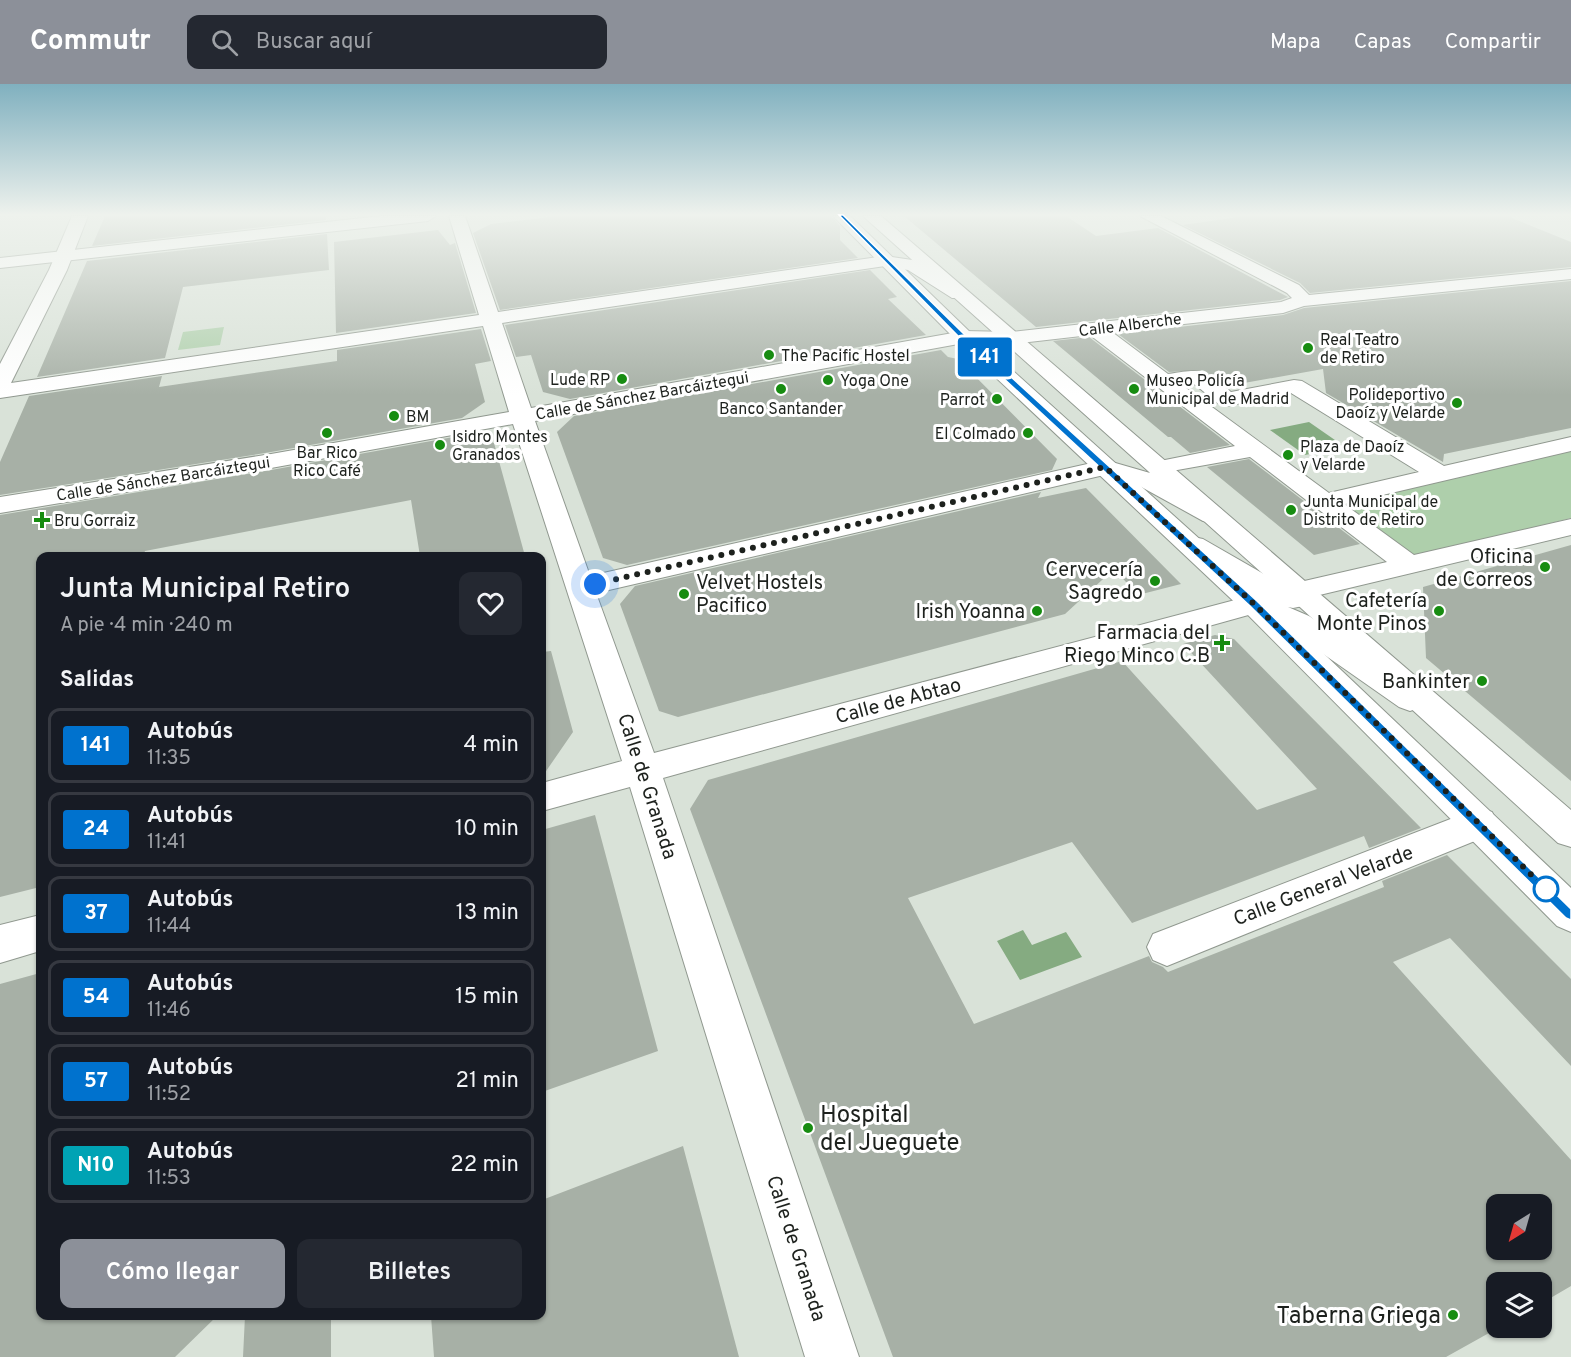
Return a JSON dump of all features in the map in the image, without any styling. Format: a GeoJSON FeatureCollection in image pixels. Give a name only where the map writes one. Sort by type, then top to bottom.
{"type":"FeatureCollection","features":[{"type":"Feature","properties":{"kind":"street"},"geometry":{"type":"LineString","coordinates":[[0,384],[53,275]]}},
{"type":"Feature","properties":{"kind":"street","name":"Calle de Granada"},"geometry":{"type":"LineString","coordinates":[[477,275],[522,416],[643,770],[832,1357]]}},
{"type":"Feature","properties":{"kind":"street"},"geometry":{"type":"LineString","coordinates":[[0,391],[787,275]]}},
{"type":"Feature","properties":{"kind":"street"},"geometry":{"type":"LineString","coordinates":[[900,275],[964,338],[1254,604],[1571,914]]}},
{"type":"Feature","properties":{"kind":"street"},"geometry":{"type":"LineString","coordinates":[[930,275],[959,294]]}},
{"type":"Feature","properties":{"kind":"street"},"geometry":{"type":"LineString","coordinates":[[938,275],[1309,599],[1571,832]]}},
{"type":"Feature","properties":{"kind":"street"},"geometry":{"type":"LineString","coordinates":[[1266,275],[1293,289],[1300,294],[1302,301]]}},
{"type":"Feature","properties":{"kind":"street","name":"Calle Alberche"},"geometry":{"type":"LineString","coordinates":[[964,338],[1011,338],[1283,307],[1302,301],[1557,275]]}},
{"type":"Feature","properties":{"kind":"street"},"geometry":{"type":"LineString","coordinates":[[1093,328],[1410,566]]}},
{"type":"Feature","properties":{"kind":"street","name":"Calle de Sánchez Barcáiztegui"},"geometry":{"type":"LineString","coordinates":[[0,505],[270,461],[964,338]]}},
{"type":"Feature","properties":{"kind":"street"},"geometry":{"type":"LineString","coordinates":[[1163,381],[1197,376],[1227,399],[1294,387],[1440,474]]}},
{"type":"Feature","properties":{"kind":"street"},"geometry":{"type":"LineString","coordinates":[[1325,501],[1571,444]]}},
{"type":"Feature","properties":{"kind":"street"},"geometry":{"type":"LineString","coordinates":[[1159,468],[1256,449]]}},
{"type":"Feature","properties":{"kind":"street"},"geometry":{"type":"LineString","coordinates":[[581,587],[1105,467],[1144,479],[1212,515]]}},
{"type":"Feature","properties":{"kind":"street"},"geometry":{"type":"LineString","coordinates":[[1184,540],[1276,594],[1309,599],[1410,566],[1571,527]]}},
{"type":"Feature","properties":{"kind":"street"},"geometry":{"type":"LineString","coordinates":[[1254,604],[1299,623],[1459,733]]}},
{"type":"Feature","properties":{"kind":"street","name":"Calle de Abtao"},"geometry":{"type":"LineString","coordinates":[[546,796],[1254,604]]}},
{"type":"Feature","properties":{"kind":"street","name":"Calle General Velarde"},"geometry":{"type":"LineString","coordinates":[[1167,947],[1479,823]]}},
{"type":"Feature","properties":{"kind":"street"},"geometry":{"type":"LineString","coordinates":[[0,944],[36,934]]}},
{"type":"Feature","properties":{"kind":"shaded area"},"geometry":{"type":"Polygon","coordinates":[[[224,327],[220,345],[178,350],[183,332],[224,327]]]}},
{"type":"Feature","properties":{"kind":"shaded area"},"geometry":{"type":"Polygon","coordinates":[[[1309,422],[1345,447],[1305,455],[1270,430],[1309,422]]]}},
{"type":"Feature","properties":{"kind":"shaded area"},"geometry":{"type":"Polygon","coordinates":[[[1571,441],[1571,518],[1406,559],[1320,494],[1571,441]]]}},
{"type":"Feature","properties":{"kind":"shaded area"},"geometry":{"type":"Polygon","coordinates":[[[1023,930],[1032,945],[1066,932],[1082,957],[1020,980],[997,941],[1023,930]]]}},
{"type":"Feature","properties":{"kind":"building"},"geometry":{"type":"Polygon","coordinates":[[[81,275],[283,275],[183,287],[165,358],[37,377],[81,275]]]}},
{"type":"Feature","properties":{"kind":"building"},"geometry":{"type":"Polygon","coordinates":[[[335,275],[465,275],[476,313],[336,333],[335,275]]]}},
{"type":"Feature","properties":{"kind":"building"},"geometry":{"type":"Polygon","coordinates":[[[488,275],[738,275],[500,310],[488,275]]]}},
{"type":"Feature","properties":{"kind":"building"},"geometry":{"type":"Polygon","coordinates":[[[834,275],[875,275],[897,297],[888,299],[926,335],[570,399],[543,392],[531,355],[516,357],[505,325],[834,275]]]}},
{"type":"Feature","properties":{"kind":"building"},"geometry":{"type":"Polygon","coordinates":[[[975,275],[1247,275],[1288,297],[1280,300],[1036,327],[975,275]]]}},
{"type":"Feature","properties":{"kind":"building"},"geometry":{"type":"Polygon","coordinates":[[[1285,275],[1487,275],[1310,293],[1300,283],[1285,275]]]}},
{"type":"Feature","properties":{"kind":"building"},"geometry":{"type":"Polygon","coordinates":[[[1571,281],[1571,428],[1444,454],[1443,462],[1326,393],[1323,369],[1227,386],[1203,370],[1169,372],[1118,334],[1283,315],[1304,308],[1571,281]]]}},
{"type":"Feature","properties":{"kind":"building"},"geometry":{"type":"Polygon","coordinates":[[[481,329],[491,361],[475,364],[485,402],[462,418],[271,452],[0,495],[0,462],[29,396],[162,376],[159,387],[337,361],[337,350],[481,329]]]}},
{"type":"Feature","properties":{"kind":"building","name":"Museo Policía Municipal de Madrid"},"geometry":{"type":"Polygon","coordinates":[[[1089,337],[1230,445],[1190,453],[1053,341],[1089,337]]]}},
{"type":"Feature","properties":{"kind":"building"},"geometry":{"type":"Polygon","coordinates":[[[941,350],[948,357],[958,359],[1057,459],[1052,470],[627,565],[603,558],[557,432],[574,416],[941,350]]]}},
{"type":"Feature","properties":{"kind":"building"},"geometry":{"type":"Polygon","coordinates":[[[470,434],[494,443],[524,552],[419,552],[411,500],[145,552],[36,552],[36,888],[0,897],[0,515],[470,434]]]}},
{"type":"Feature","properties":{"kind":"building","name":"Junta Municipal de Distrito de Retiro"},"geometry":{"type":"Polygon","coordinates":[[[1249,459],[1360,544],[1314,555],[1207,467],[1249,459]]]}},
{"type":"Feature","properties":{"kind":"building"},"geometry":{"type":"Polygon","coordinates":[[[1086,488],[1181,584],[1138,595],[1114,569],[1065,614],[678,717],[659,711],[620,604],[635,586],[1041,492],[1038,498],[1086,488]]]}},
{"type":"Feature","properties":{"kind":"building"},"geometry":{"type":"Polygon","coordinates":[[[1571,545],[1571,781],[1426,658],[1423,587],[1571,545]]]}},
{"type":"Feature","properties":{"kind":"building"},"geometry":{"type":"Polygon","coordinates":[[[1215,635],[1234,639],[1421,828],[1369,848],[1364,836],[1132,923],[1072,842],[908,898],[974,1024],[1149,956],[1152,962],[1168,972],[1384,887],[1382,881],[1447,855],[1571,979],[1571,1066],[1450,938],[1393,962],[1571,1160],[1571,1286],[1552,1297],[1552,1272],[1486,1272],[1486,1335],[1446,1357],[893,1357],[690,809],[708,780],[1122,661],[1257,810],[1317,789],[1183,644],[1215,635]]]}},
{"type":"Feature","properties":{"kind":"building"},"geometry":{"type":"Polygon","coordinates":[[[551,651],[573,732],[546,771],[546,652],[551,651]]]}},
{"type":"Feature","properties":{"kind":"building"},"geometry":{"type":"Polygon","coordinates":[[[595,815],[658,1051],[546,1091],[546,829],[595,815]]]}},
{"type":"Feature","properties":{"kind":"building"},"geometry":{"type":"Polygon","coordinates":[[[36,974],[36,1320],[213,1320],[175,1357],[0,1357],[0,984],[36,974]]]}},
{"type":"Feature","properties":{"kind":"building"},"geometry":{"type":"Polygon","coordinates":[[[683,1146],[739,1357],[434,1357],[431,1320],[546,1320],[546,1198],[683,1146]]]}},
{"type":"Feature","properties":{"kind":"building"},"geometry":{"type":"Polygon","coordinates":[[[245,1320],[331,1320],[331,1357],[243,1357],[245,1320]]]}},
{"type":"Feature","properties":{"kind":"bus line","name":"141"},"geometry":{"type":"LineString","coordinates":[[901,275],[964,338],[1254,604],[1571,914]]}},
{"type":"Feature","properties":{"kind":"place","name":"Real Teatro de Retiro"},"geometry":{"type":"Point","coordinates":[1308,348]}},
{"type":"Feature","properties":{"kind":"place","name":"The Pacific Hostel"},"geometry":{"type":"Point","coordinates":[769,355]}},
{"type":"Feature","properties":{"kind":"place","name":"Lude RP"},"geometry":{"type":"Point","coordinates":[622,379]}},
{"type":"Feature","properties":{"kind":"place","name":"Yoga One"},"geometry":{"type":"Point","coordinates":[828,380]}},
{"type":"Feature","properties":{"kind":"place","name":"Banco Santander"},"geometry":{"type":"Point","coordinates":[781,389]}},
{"type":"Feature","properties":{"kind":"place","name":"Museo Policía Municipal de Madrid"},"geometry":{"type":"Point","coordinates":[1134,389]}},
{"type":"Feature","properties":{"kind":"place","name":"Parrot"},"geometry":{"type":"Point","coordinates":[997,399]}},
{"type":"Feature","properties":{"kind":"place","name":"Polideportivo Daoíz y Velarde"},"geometry":{"type":"Point","coordinates":[1457,403]}},
{"type":"Feature","properties":{"kind":"place","name":"BM"},"geometry":{"type":"Point","coordinates":[394,416]}},
{"type":"Feature","properties":{"kind":"place","name":"Bar Rico Rico Café"},"geometry":{"type":"Point","coordinates":[327,433]}},
{"type":"Feature","properties":{"kind":"place","name":"El Colmado"},"geometry":{"type":"Point","coordinates":[1028,433]}},
{"type":"Feature","properties":{"kind":"place","name":"Isidro Montes Granados"},"geometry":{"type":"Point","coordinates":[440,445]}},
{"type":"Feature","properties":{"kind":"place","name":"Plaza de Daoíz y Velarde"},"geometry":{"type":"Point","coordinates":[1288,455]}},
{"type":"Feature","properties":{"kind":"place","name":"Junta Municipal de Distrito de Retiro"},"geometry":{"type":"Point","coordinates":[1291,510]}},
{"type":"Feature","properties":{"kind":"place","name":"Bru Gorraiz"},"geometry":{"type":"Point","coordinates":[42,520]}},
{"type":"Feature","properties":{"kind":"place","name":"Oficina de Correos"},"geometry":{"type":"Point","coordinates":[1545,567]}},
{"type":"Feature","properties":{"kind":"place","name":"Cervecería Sagredo"},"geometry":{"type":"Point","coordinates":[1155,581]}},
{"type":"Feature","properties":{"kind":"place","name":"Velvet Hostels Pacifico"},"geometry":{"type":"Point","coordinates":[684,594]}},
{"type":"Feature","properties":{"kind":"place","name":"Irish Yoanna"},"geometry":{"type":"Point","coordinates":[1037,611]}},
{"type":"Feature","properties":{"kind":"place","name":"Cafetería Monte Pinos"},"geometry":{"type":"Point","coordinates":[1439,611]}},
{"type":"Feature","properties":{"kind":"place","name":"Farmacia del Riego Minco C.B"},"geometry":{"type":"Point","coordinates":[1222,643]}},
{"type":"Feature","properties":{"kind":"place","name":"Bankinter"},"geometry":{"type":"Point","coordinates":[1482,681]}},
{"type":"Feature","properties":{"kind":"place","name":"Hospital del Jueguete"},"geometry":{"type":"Point","coordinates":[808,1128]}},
{"type":"Feature","properties":{"kind":"place","name":"Taberna Griega"},"geometry":{"type":"Point","coordinates":[1453,1315]}},
{"type":"Feature","properties":{"kind":"route"},"geometry":{"type":"LineString","coordinates":[[595,584],[1105,467],[1254,604],[1546,889]]}}]}
